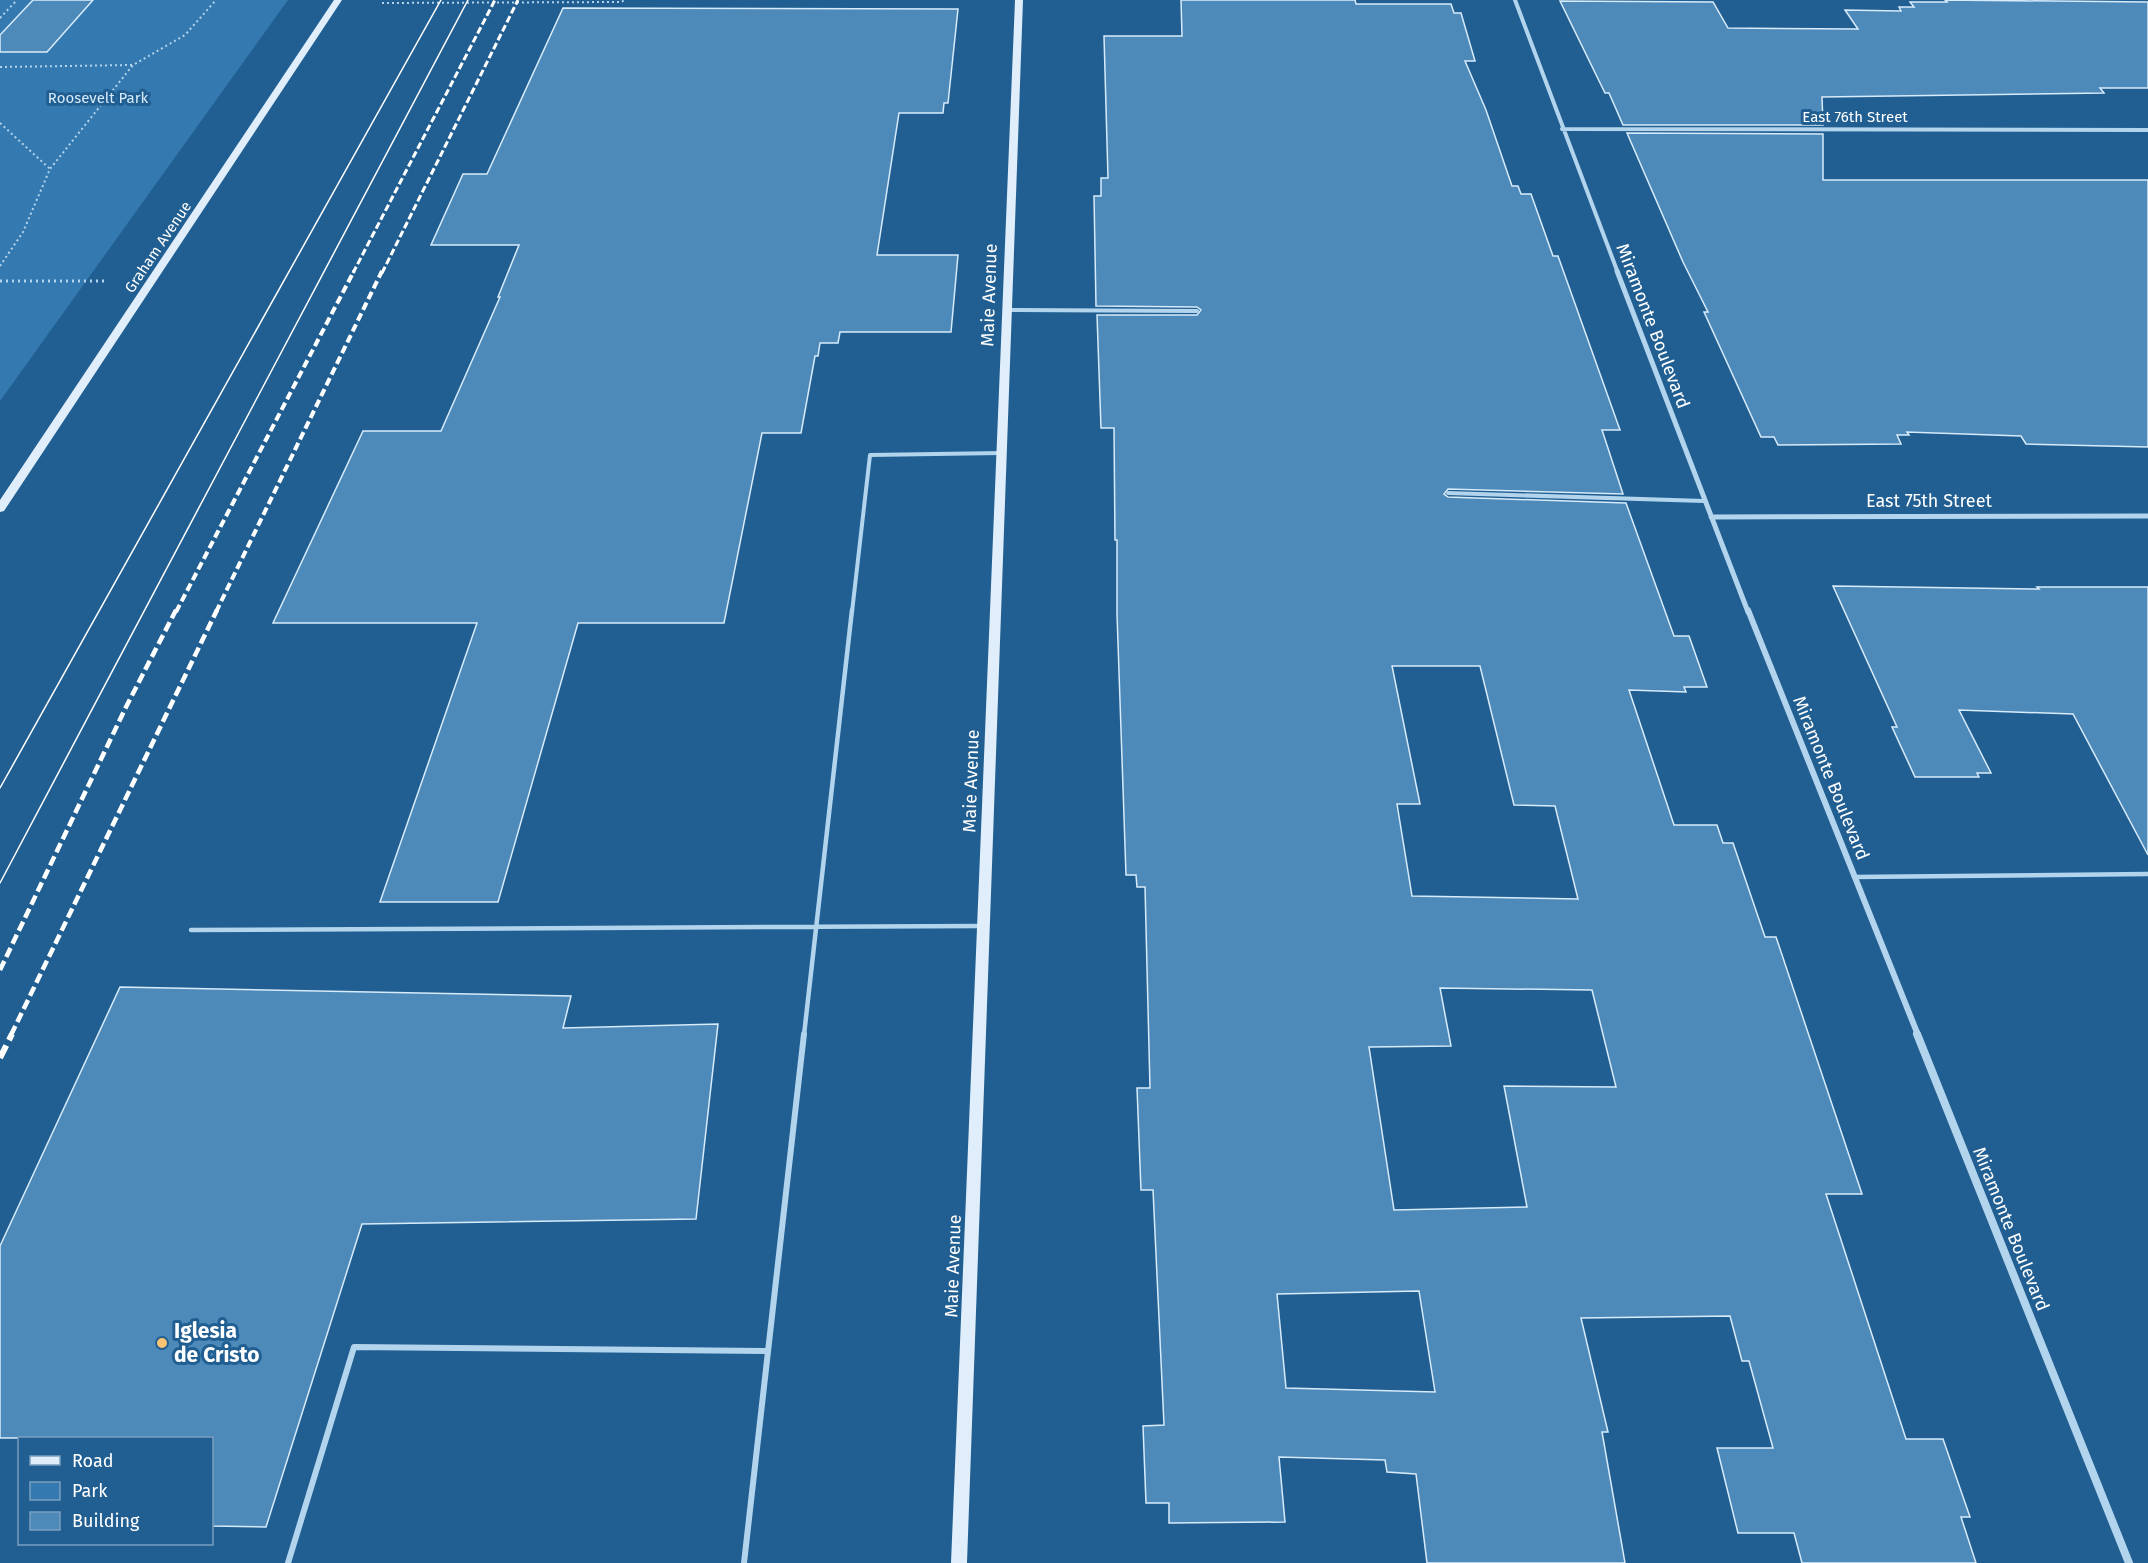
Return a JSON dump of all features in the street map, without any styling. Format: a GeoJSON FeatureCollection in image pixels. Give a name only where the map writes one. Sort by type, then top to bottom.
{"type":"FeatureCollection","features":[{"type":"Feature","properties":{"kind":"street","name":"Graham Avenue"},"geometry":{"type":"LineString","coordinates":[[0,508],[338,0]]}},
{"type":"Feature","properties":{"kind":"street","name":"Maie Avenue"},"geometry":{"type":"LineString","coordinates":[[959,1563],[1018,0]]}},
{"type":"Feature","properties":{"kind":"street","name":"Miramonte Boulevard"},"geometry":{"type":"LineString","coordinates":[[1515,0],[1710,517],[2129,1563]]}},
{"type":"Feature","properties":{"kind":"street","name":"East 76th Street"},"geometry":{"type":"LineString","coordinates":[[1562,129],[2148,130]]}},
{"type":"Feature","properties":{"kind":"street","name":"East 75th Street"},"geometry":{"type":"LineString","coordinates":[[1710,517],[2148,516]]}},
{"type":"Feature","properties":{"kind":"lane"},"geometry":{"type":"LineString","coordinates":[[1006,310],[1197,311]]}},
{"type":"Feature","properties":{"kind":"lane"},"geometry":{"type":"LineString","coordinates":[[744,1563],[870,455],[1001,453]]}},
{"type":"Feature","properties":{"kind":"lane"},"geometry":{"type":"LineString","coordinates":[[1448,493],[1704,501]]}},
{"type":"Feature","properties":{"kind":"lane"},"geometry":{"type":"LineString","coordinates":[[1854,877],[2148,874]]}},
{"type":"Feature","properties":{"kind":"lane"},"geometry":{"type":"LineString","coordinates":[[191,930],[984,926]]}},
{"type":"Feature","properties":{"kind":"lane"},"geometry":{"type":"LineString","coordinates":[[288,1563],[354,1347],[768,1351]]}},
{"type":"Feature","properties":{"kind":"path"},"geometry":{"type":"LineString","coordinates":[[0,18],[17,0]]}},
{"type":"Feature","properties":{"kind":"path"},"geometry":{"type":"LineString","coordinates":[[0,266],[23,232],[50,169],[133,65],[185,35],[216,0]]}},
{"type":"Feature","properties":{"kind":"path"},"geometry":{"type":"LineString","coordinates":[[383,2],[621,2],[625,0]]}},
{"type":"Feature","properties":{"kind":"path"},"geometry":{"type":"LineString","coordinates":[[0,67],[133,65]]}},
{"type":"Feature","properties":{"kind":"path"},"geometry":{"type":"LineString","coordinates":[[0,123],[50,169]]}},
{"type":"Feature","properties":{"kind":"path"},"geometry":{"type":"LineString","coordinates":[[0,281],[152,280]]}},
{"type":"Feature","properties":{"kind":"green space","name":"Roosevelt Park"},"geometry":{"type":"Polygon","coordinates":[[[0,0],[288,0],[0,401],[0,0]]]}},
{"type":"Feature","properties":{"kind":"building"},"geometry":{"type":"Polygon","coordinates":[[[33,0],[93,0],[47,52],[0,52],[0,35],[33,0]]]}},
{"type":"Feature","properties":{"kind":"building"},"geometry":{"type":"Polygon","coordinates":[[[1181,0],[1355,0],[1356,4],[1451,4],[1454,13],[1461,13],[1475,61],[1465,61],[1486,110],[1512,186],[1518,186],[1521,194],[1531,194],[1553,256],[1558,256],[1620,430],[1602,430],[1623,494],[1448,489],[1444,494],[1448,497],[1626,503],[1674,636],[1689,636],[1707,687],[1684,687],[1686,692],[1629,690],[1674,825],[1717,825],[1723,843],[1733,843],[1765,937],[1776,937],[1862,1194],[1826,1194],[1906,1439],[1943,1439],[1970,1517],[1961,1517],[1976,1563],[1802,1563],[1794,1533],[1738,1533],[1717,1448],[1773,1448],[1749,1361],[1742,1361],[1730,1316],[1581,1318],[1608,1432],[1602,1432],[1625,1563],[1427,1563],[1416,1474],[1387,1472],[1385,1460],[1279,1457],[1285,1522],[1169,1523],[1169,1503],[1146,1503],[1143,1426],[1164,1425],[1153,1190],[1141,1190],[1137,1088],[1150,1088],[1145,887],[1137,887],[1136,875],[1126,875],[1117,614],[1117,540],[1115,540],[1114,428],[1101,428],[1097,315],[1197,315],[1201,310],[1197,307],[1096,306],[1094,196],[1101,196],[1101,178],[1108,178],[1104,36],[1182,36],[1181,0]],[[1392,666],[1420,804],[1397,804],[1412,896],[1578,899],[1555,806],[1514,805],[1480,666],[1392,666]],[[1440,988],[1451,1046],[1369,1047],[1394,1210],[1527,1207],[1504,1086],[1616,1087],[1592,990],[1440,988]],[[1419,1291],[1277,1294],[1286,1388],[1435,1392],[1419,1291]]]}},
{"type":"Feature","properties":{"kind":"building"},"geometry":{"type":"Polygon","coordinates":[[[1945,0],[2148,2],[2148,88],[2100,88],[2104,93],[1822,97],[1823,125],[1623,125],[1609,93],[1605,93],[1560,1],[1713,2],[1728,28],[1858,29],[1845,10],[1901,11],[1899,7],[1914,7],[1910,2],[1947,2],[1945,0]]]}},
{"type":"Feature","properties":{"kind":"building"},"geometry":{"type":"Polygon","coordinates":[[[563,8],[958,9],[948,103],[944,103],[943,113],[899,113],[877,255],[958,255],[951,332],[840,332],[838,343],[820,343],[818,356],[815,356],[801,433],[762,433],[724,623],[578,623],[498,902],[380,902],[477,623],[273,623],[363,431],[441,431],[500,297],[498,297],[519,245],[431,245],[463,174],[487,174],[563,8]]]}},
{"type":"Feature","properties":{"kind":"building"},"geometry":{"type":"Polygon","coordinates":[[[1627,133],[1823,134],[1823,180],[2148,180],[2148,447],[2026,444],[2021,436],[1907,432],[1909,435],[1897,435],[1901,444],[1778,445],[1774,437],[1761,437],[1704,312],[1708,312],[1683,262],[1627,133]]]}},
{"type":"Feature","properties":{"kind":"building"},"geometry":{"type":"Polygon","coordinates":[[[1833,586],[2039,589],[2037,587],[2148,587],[2148,855],[2073,714],[1959,710],[1991,773],[1977,773],[1979,777],[1915,777],[1892,727],[1897,727],[1833,586]]]}},
{"type":"Feature","properties":{"kind":"building","name":"Iglesia de Cristo"},"geometry":{"type":"Polygon","coordinates":[[[120,987],[571,996],[563,1028],[718,1024],[696,1219],[362,1224],[266,1527],[213,1526],[213,1437],[0,1438],[0,1246],[120,987]]]}},
{"type":"Feature","properties":{"kind":"tram line"},"geometry":{"type":"LineString","coordinates":[[0,788],[441,0]]}},
{"type":"Feature","properties":{"kind":"tram line"},"geometry":{"type":"LineString","coordinates":[[0,883],[468,0]]}},
{"type":"Feature","properties":{"kind":"railway"},"geometry":{"type":"LineString","coordinates":[[353,273],[495,0]]}},
{"type":"Feature","properties":{"kind":"railway"},"geometry":{"type":"LineString","coordinates":[[382,273],[518,0]]}},
{"type":"Feature","properties":{"kind":"railway"},"geometry":{"type":"LineString","coordinates":[[176,612],[354,271]]}},
{"type":"Feature","properties":{"kind":"railway"},"geometry":{"type":"LineString","coordinates":[[216,612],[382,271]]}},
{"type":"Feature","properties":{"kind":"railway"},"geometry":{"type":"LineString","coordinates":[[0,970],[126,707],[176,610]]}},
{"type":"Feature","properties":{"kind":"railway"},"geometry":{"type":"LineString","coordinates":[[11,1035],[217,610]]}},
{"type":"Feature","properties":{"kind":"railway"},"geometry":{"type":"LineString","coordinates":[[0,1058],[12,1034]]}},
{"type":"Feature","properties":{"kind":"place","name":"Iglesia de Cristo"},"geometry":{"type":"Point","coordinates":[162,1343]}}]}
